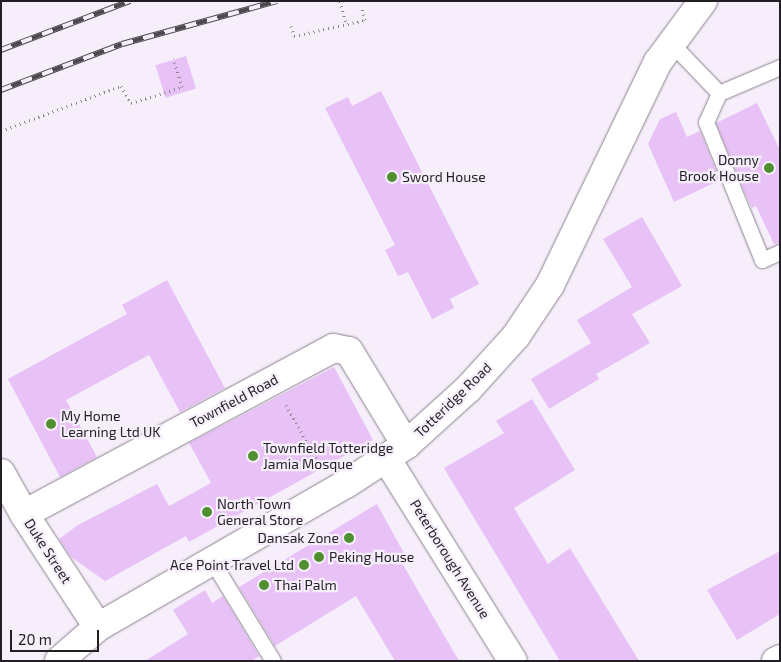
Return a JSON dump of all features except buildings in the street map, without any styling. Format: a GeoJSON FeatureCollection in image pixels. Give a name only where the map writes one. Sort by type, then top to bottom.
{"type":"FeatureCollection","features":[{"type":"Feature","properties":{"kind":"street","name":"Totteridge Road"},"geometry":{"type":"LineString","coordinates":[[59,661],[98,627],[333,490],[396,451],[468,389],[516,336],[550,285],[654,70],[671,43],[703,1]]}},
{"type":"Feature","properties":{"kind":"street","name":"Townfield Road"},"geometry":{"type":"LineString","coordinates":[[24,514],[333,348],[349,351],[396,451]]}},
{"type":"Feature","properties":{"kind":"street","name":"Peterborough Avenue"},"geometry":{"type":"LineString","coordinates":[[396,451],[513,661]]}},
{"type":"Feature","properties":{"kind":"street","name":"Duke Street"},"geometry":{"type":"LineString","coordinates":[[1,473],[24,514],[98,627]]}},
{"type":"Feature","properties":{"kind":"street"},"geometry":{"type":"LineString","coordinates":[[776,661],[780,659]]}},
{"type":"Feature","properties":{"kind":"lane"},"geometry":{"type":"LineString","coordinates":[[671,43],[719,93]]}},
{"type":"Feature","properties":{"kind":"lane"},"geometry":{"type":"LineString","coordinates":[[780,67],[719,93],[706,122],[762,260],[780,252]]}},
{"type":"Feature","properties":{"kind":"lane"},"geometry":{"type":"LineString","coordinates":[[212,561],[273,661]]}},
{"type":"Feature","properties":{"kind":"path"},"geometry":{"type":"LineString","coordinates":[[340,1],[346,24]]}},
{"type":"Feature","properties":{"kind":"path"},"geometry":{"type":"LineString","coordinates":[[291,26],[294,36],[365,20],[362,9]]}},
{"type":"Feature","properties":{"kind":"path"},"geometry":{"type":"LineString","coordinates":[[1,131],[120,86],[131,103],[182,87],[173,58]]}},
{"type":"Feature","properties":{"kind":"path"},"geometry":{"type":"LineString","coordinates":[[291,414],[333,490]]}},
{"type":"Feature","properties":{"kind":"railway"},"geometry":{"type":"LineString","coordinates":[[1,50],[130,1]]}},
{"type":"Feature","properties":{"kind":"railway"},"geometry":{"type":"LineString","coordinates":[[1,90],[122,44],[277,1]]}},
{"type":"Feature","properties":{"kind":"place","name":"Donny Brook House"},"geometry":{"type":"Point","coordinates":[769,168]}},
{"type":"Feature","properties":{"kind":"place","name":"Sword House"},"geometry":{"type":"Point","coordinates":[392,177]}},
{"type":"Feature","properties":{"kind":"place","name":"My Home Learning Ltd UK"},"geometry":{"type":"Point","coordinates":[51,424]}},
{"type":"Feature","properties":{"kind":"place","name":"Townfield Totteridge Jamia Mosque"},"geometry":{"type":"Point","coordinates":[253,456]}},
{"type":"Feature","properties":{"kind":"place","name":"North Town General Store"},"geometry":{"type":"Point","coordinates":[207,512]}},
{"type":"Feature","properties":{"kind":"place","name":"Dansak Zone"},"geometry":{"type":"Point","coordinates":[349,538]}},
{"type":"Feature","properties":{"kind":"place","name":"Peking House"},"geometry":{"type":"Point","coordinates":[319,557]}},
{"type":"Feature","properties":{"kind":"place","name":"Ace Point Travel Ltd"},"geometry":{"type":"Point","coordinates":[304,565]}},
{"type":"Feature","properties":{"kind":"place","name":"Thai Palm"},"geometry":{"type":"Point","coordinates":[264,585]}}]}
